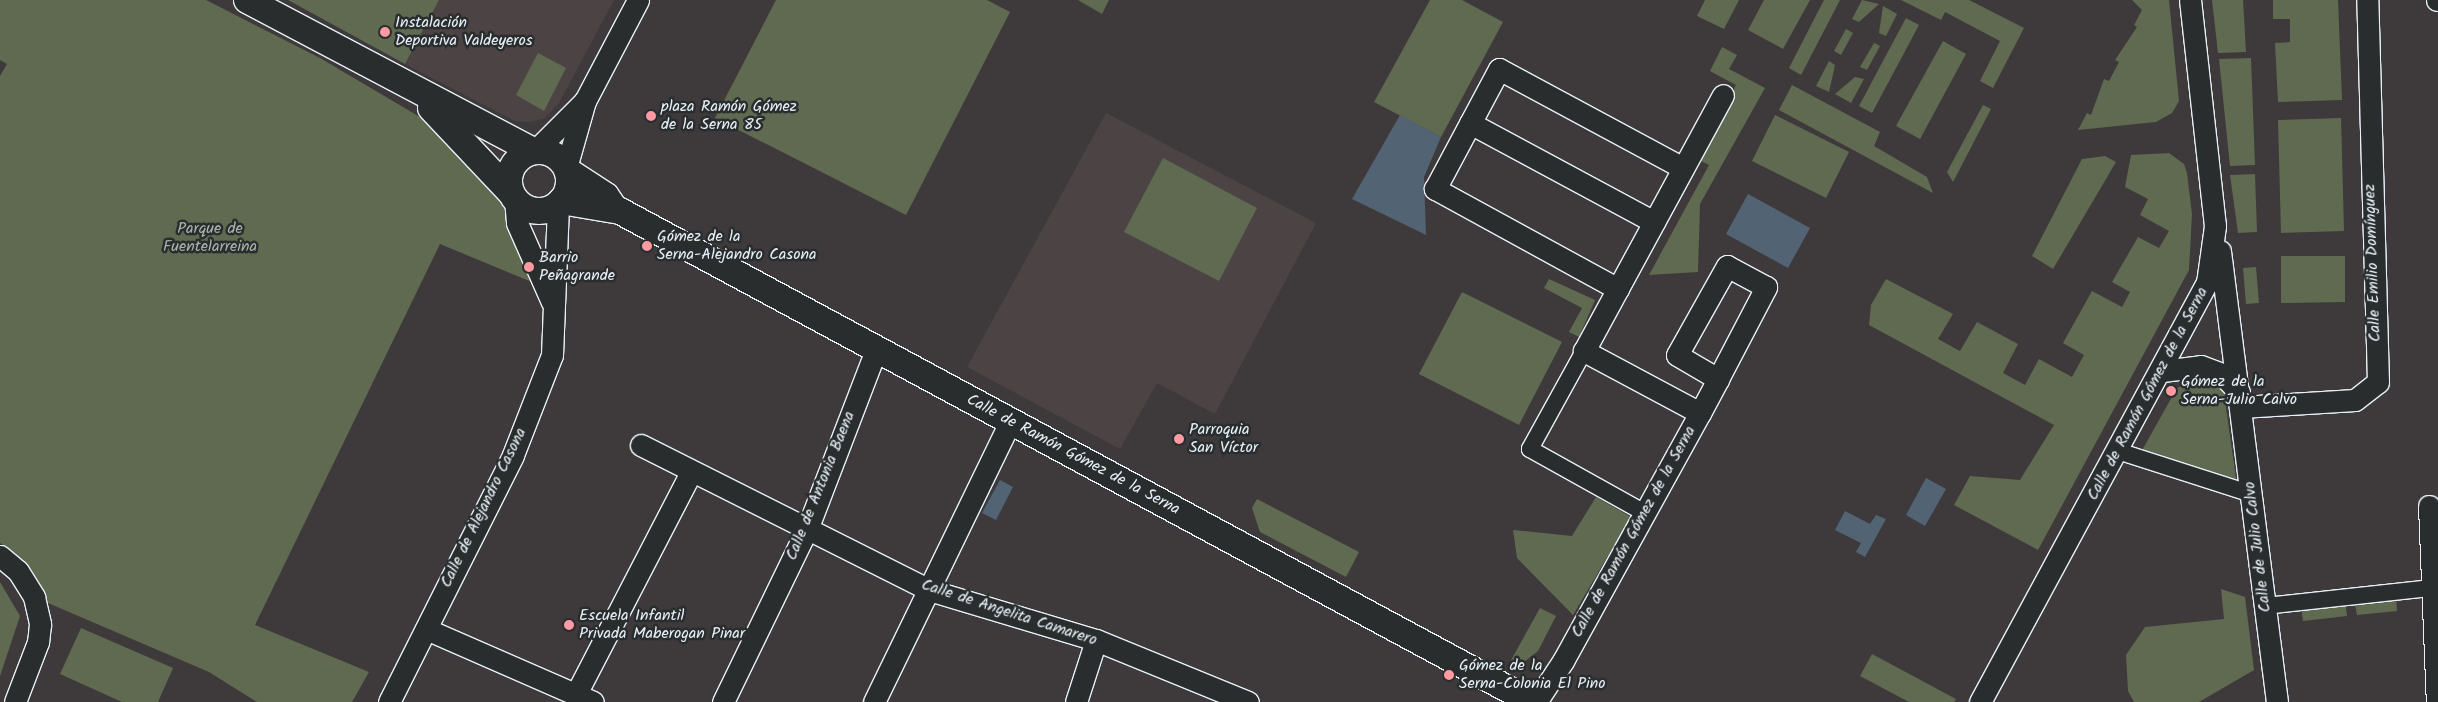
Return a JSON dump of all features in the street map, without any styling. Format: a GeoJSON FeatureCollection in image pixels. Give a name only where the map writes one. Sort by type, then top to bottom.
{"type":"FeatureCollection","features":[{"type":"Feature","properties":{"kind":"street"},"geometry":{"type":"LineString","coordinates":[[247,0],[534,151],[555,155],[567,170]]}},
{"type":"Feature","properties":{"kind":"street"},"geometry":{"type":"LineString","coordinates":[[398,80],[449,123],[490,175],[514,197],[537,211],[560,203],[569,188],[567,170],[585,101],[638,0]]}},
{"type":"Feature","properties":{"kind":"street","name":"Calle de Ramón Gómez de la Serna"},"geometry":{"type":"LineString","coordinates":[[1980,702],[2205,289],[2215,226],[2190,0]]}},
{"type":"Feature","properties":{"kind":"street","name":"Calle Emilio Domínguez"},"geometry":{"type":"LineString","coordinates":[[2240,399],[2355,400],[2378,382],[2367,0]]}},
{"type":"Feature","properties":{"kind":"street"},"geometry":{"type":"LineString","coordinates":[[1618,289],[1435,189],[1499,69],[1683,168]]}},
{"type":"Feature","properties":{"kind":"street"},"geometry":{"type":"LineString","coordinates":[[1645,513],[1530,449],[1723,95]]}},
{"type":"Feature","properties":{"kind":"street"},"geometry":{"type":"LineString","coordinates":[[514,197],[510,173],[523,156],[534,151],[585,101]]}},
{"type":"Feature","properties":{"kind":"street"},"geometry":{"type":"LineString","coordinates":[[1470,123],[1654,222]]}},
{"type":"Feature","properties":{"kind":"street","name":"Calle de Ramón Gómez de la Serna"},"geometry":{"type":"LineString","coordinates":[[567,170],[606,196],[614,208]]}},
{"type":"Feature","properties":{"kind":"street","name":"Calle de Alejandro Casona"},"geometry":{"type":"LineString","coordinates":[[514,197],[517,223],[554,307]]}},
{"type":"Feature","properties":{"kind":"street","name":"Calle de Ramón Gómez de la Serna"},"geometry":{"type":"LineString","coordinates":[[560,203],[614,208],[1010,422],[1304,576],[1534,702],[1645,513],[1700,413],[1718,379],[1766,287],[1726,266],[1677,355],[1718,379]]}},
{"type":"Feature","properties":{"kind":"street","name":"Calle de Alejandro Casona"},"geometry":{"type":"LineString","coordinates":[[389,702],[513,455],[552,355],[560,203]]}},
{"type":"Feature","properties":{"kind":"street","name":"Calle de Julio Calvo"},"geometry":{"type":"LineString","coordinates":[[2215,226],[2240,399],[2277,702]]}},
{"type":"Feature","properties":{"kind":"street","name":"Calle de Antonia Baena"},"geometry":{"type":"LineString","coordinates":[[723,702],[808,527],[876,350]]}},
{"type":"Feature","properties":{"kind":"street","name":"Calle de Ramón Gómez de la Serna"},"geometry":{"type":"LineString","coordinates":[[1584,351],[1700,413]]}},
{"type":"Feature","properties":{"kind":"street"},"geometry":{"type":"LineString","coordinates":[[2162,371],[2201,366],[2222,374],[2240,399]]}},
{"type":"Feature","properties":{"kind":"street"},"geometry":{"type":"LineString","coordinates":[[874,702],[1010,422]]}},
{"type":"Feature","properties":{"kind":"street","name":"Calle de Angelita Camarero"},"geometry":{"type":"LineString","coordinates":[[641,446],[691,472],[808,527],[929,590],[1096,640],[1215,695],[1248,702]]}},
{"type":"Feature","properties":{"kind":"street"},"geometry":{"type":"LineString","coordinates":[[2118,451],[2252,494]]}},
{"type":"Feature","properties":{"kind":"street"},"geometry":{"type":"LineString","coordinates":[[426,628],[584,698],[691,472]]}},
{"type":"Feature","properties":{"kind":"street"},"geometry":{"type":"LineString","coordinates":[[2428,506],[2437,702]]}},
{"type":"Feature","properties":{"kind":"street"},"geometry":{"type":"LineString","coordinates":[[1,557],[18,571],[34,597],[40,624],[38,642],[15,702]]}},
{"type":"Feature","properties":{"kind":"street"},"geometry":{"type":"LineString","coordinates":[[2265,606],[2432,588]]}},
{"type":"Feature","properties":{"kind":"street"},"geometry":{"type":"LineString","coordinates":[[1076,702],[1096,640]]}},
{"type":"Feature","properties":{"kind":"shaded area"},"geometry":{"type":"Polygon","coordinates":[[[439,0],[614,0],[559,103],[545,118],[530,122],[515,121],[405,64],[439,0]]]}},
{"type":"Feature","properties":{"kind":"shaded area"},"geometry":{"type":"Polygon","coordinates":[[[1106,113],[1316,223],[1215,414],[1157,383],[1120,449],[967,367],[1106,113]]]}},
{"type":"Feature","properties":{"kind":"green space","name":"Parque de Fuentelarreina"},"geometry":{"type":"Polygon","coordinates":[[[0,0],[206,0],[320,58],[447,133],[498,196],[539,285],[440,244],[255,625],[369,672],[352,702],[257,702],[209,672],[34,597],[12,551],[0,543],[0,76],[7,64],[0,60],[0,0]]]}},
{"type":"Feature","properties":{"kind":"green space","name":"Instalación Deportiva Valdeyeros"},"geometry":{"type":"Polygon","coordinates":[[[288,0],[439,0],[405,64],[288,0]]]}},
{"type":"Feature","properties":{"kind":"green space"},"geometry":{"type":"Polygon","coordinates":[[[776,0],[987,0],[1010,12],[906,215],[715,118],[776,0]]]}},
{"type":"Feature","properties":{"kind":"green space"},"geometry":{"type":"Polygon","coordinates":[[[1078,0],[1109,0],[1102,14],[1078,0]]]}},
{"type":"Feature","properties":{"kind":"green space"},"geometry":{"type":"Polygon","coordinates":[[[1430,0],[1462,0],[1503,22],[1441,137],[1374,102],[1430,0]]]}},
{"type":"Feature","properties":{"kind":"green space"},"geometry":{"type":"Polygon","coordinates":[[[1705,0],[1739,0],[1724,29],[1697,16],[1705,0]]]}},
{"type":"Feature","properties":{"kind":"green space"},"geometry":{"type":"Polygon","coordinates":[[[1764,0],[1810,0],[1783,49],[1748,30],[1764,0]]]}},
{"type":"Feature","properties":{"kind":"green space"},"geometry":{"type":"Polygon","coordinates":[[[1824,0],[1840,0],[1801,75],[1789,68],[1824,0]]]}},
{"type":"Feature","properties":{"kind":"green space"},"geometry":{"type":"Polygon","coordinates":[[[1862,0],[1879,4],[1859,22],[1852,19],[1862,0]]]}},
{"type":"Feature","properties":{"kind":"green space"},"geometry":{"type":"Polygon","coordinates":[[[1901,0],[1969,0],[2024,28],[1993,88],[1980,81],[2000,41],[1945,12],[1941,20],[1901,0]]]}},
{"type":"Feature","properties":{"kind":"green space"},"geometry":{"type":"Polygon","coordinates":[[[2132,0],[2169,0],[2179,101],[2172,113],[2156,122],[2078,130],[2087,113],[2091,115],[2104,79],[2109,81],[2119,62],[2115,60],[2137,27],[2134,25],[2142,10],[2132,0]]]}},
{"type":"Feature","properties":{"kind":"green space"},"geometry":{"type":"Polygon","coordinates":[[[2212,0],[2243,0],[2246,52],[2218,53],[2212,0]]]}},
{"type":"Feature","properties":{"kind":"green space"},"geometry":{"type":"Polygon","coordinates":[[[2273,0],[2338,0],[2342,100],[2278,102],[2275,43],[2290,42],[2290,19],[2273,19],[2273,0]]]}},
{"type":"Feature","properties":{"kind":"green space"},"geometry":{"type":"Polygon","coordinates":[[[1883,6],[1897,14],[1886,36],[1879,33],[1883,6]]]}},
{"type":"Feature","properties":{"kind":"green space"},"geometry":{"type":"Polygon","coordinates":[[[1906,18],[1919,25],[1872,113],[1859,106],[1906,18]]]}},
{"type":"Feature","properties":{"kind":"green space"},"geometry":{"type":"Polygon","coordinates":[[[1846,29],[1853,33],[1841,55],[1834,51],[1846,29]]]}},
{"type":"Feature","properties":{"kind":"green space"},"geometry":{"type":"Polygon","coordinates":[[[1943,41],[1966,54],[1920,139],[1896,126],[1943,41]]]}},
{"type":"Feature","properties":{"kind":"green space"},"geometry":{"type":"Polygon","coordinates":[[[1874,43],[1880,46],[1867,70],[1860,67],[1874,43]]]}},
{"type":"Feature","properties":{"kind":"green space"},"geometry":{"type":"Polygon","coordinates":[[[1722,47],[1737,55],[1729,69],[1765,88],[1700,204],[1698,272],[1649,275],[1709,165],[1697,159],[1736,85],[1710,71],[1722,47]]]}},
{"type":"Feature","properties":{"kind":"green space"},"geometry":{"type":"Polygon","coordinates":[[[538,53],[566,68],[544,111],[516,95],[538,53]]]}},
{"type":"Feature","properties":{"kind":"green space"},"geometry":{"type":"Polygon","coordinates":[[[2251,58],[2255,165],[2230,166],[2219,59],[2251,58]]]}},
{"type":"Feature","properties":{"kind":"green space"},"geometry":{"type":"Polygon","coordinates":[[[1829,61],[1835,65],[1829,92],[1816,86],[1829,61]]]}},
{"type":"Feature","properties":{"kind":"green space"},"geometry":{"type":"Polygon","coordinates":[[[1855,77],[1864,79],[1851,103],[1835,94],[1855,77]]]}},
{"type":"Feature","properties":{"kind":"green space"},"geometry":{"type":"Polygon","coordinates":[[[1792,85],[1880,132],[1874,146],[1927,177],[1933,193],[1779,110],[1792,85]]]}},
{"type":"Feature","properties":{"kind":"green space"},"geometry":{"type":"Polygon","coordinates":[[[1983,105],[1991,109],[1953,182],[1947,172],[1983,105]]]}},
{"type":"Feature","properties":{"kind":"green space"},"geometry":{"type":"Polygon","coordinates":[[[1775,115],[1849,152],[1826,198],[1752,161],[1775,115]]]}},
{"type":"Feature","properties":{"kind":"green space"},"geometry":{"type":"Polygon","coordinates":[[[2341,118],[2344,231],[2281,233],[2278,120],[2341,118]]]}},
{"type":"Feature","properties":{"kind":"green space"},"geometry":{"type":"Polygon","coordinates":[[[2169,153],[2184,164],[2187,173],[2192,214],[2189,270],[2038,550],[1954,505],[1970,476],[2020,480],[2054,425],[1869,325],[1871,305],[1886,279],[1953,314],[1938,339],[1960,351],[1977,322],[2018,344],[2003,373],[2025,385],[2039,359],[2072,377],[2084,355],[2063,343],[2092,291],[2122,307],[2130,292],[2112,282],[2138,237],[2159,248],[2169,231],[2140,215],[2148,199],[2125,187],[2131,155],[2169,153]]]}},
{"type":"Feature","properties":{"kind":"green space"},"geometry":{"type":"Polygon","coordinates":[[[2105,156],[2116,162],[2053,269],[2032,256],[2082,159],[2105,156]]]}},
{"type":"Feature","properties":{"kind":"green space"},"geometry":{"type":"Polygon","coordinates":[[[1163,158],[1257,208],[1219,281],[1124,232],[1163,158]]]}},
{"type":"Feature","properties":{"kind":"green space"},"geometry":{"type":"Polygon","coordinates":[[[2255,174],[2257,232],[2238,233],[2230,175],[2255,174]]]}},
{"type":"Feature","properties":{"kind":"green space"},"geometry":{"type":"Polygon","coordinates":[[[2281,256],[2345,256],[2345,302],[2281,303],[2281,256]]]}},
{"type":"Feature","properties":{"kind":"green space"},"geometry":{"type":"Polygon","coordinates":[[[2256,267],[2259,303],[2246,304],[2243,268],[2256,267]]]}},
{"type":"Feature","properties":{"kind":"green space"},"geometry":{"type":"Polygon","coordinates":[[[1549,279],[1595,300],[1579,337],[1569,332],[1582,308],[1544,288],[1549,279]]]}},
{"type":"Feature","properties":{"kind":"green space"},"geometry":{"type":"Polygon","coordinates":[[[1462,292],[1562,342],[1519,425],[1419,374],[1462,292]]]}},
{"type":"Feature","properties":{"kind":"green space"},"geometry":{"type":"Polygon","coordinates":[[[2202,377],[2212,379],[2224,394],[2237,485],[2140,454],[2177,388],[2202,377]]]}},
{"type":"Feature","properties":{"kind":"green space"},"geometry":{"type":"Polygon","coordinates":[[[1596,497],[1631,517],[1573,615],[1517,558],[1513,530],[1572,536],[1596,497]]]}},
{"type":"Feature","properties":{"kind":"green space"},"geometry":{"type":"Polygon","coordinates":[[[1257,499],[1359,552],[1346,577],[1260,532],[1252,508],[1257,499]]]}},
{"type":"Feature","properties":{"kind":"green space"},"geometry":{"type":"Polygon","coordinates":[[[0,582],[20,616],[0,676],[0,582]]]}},
{"type":"Feature","properties":{"kind":"green space"},"geometry":{"type":"Polygon","coordinates":[[[2221,589],[2245,597],[2254,670],[2199,702],[2134,702],[2128,691],[2126,655],[2145,627],[2224,619],[2221,589]]]}},
{"type":"Feature","properties":{"kind":"green space"},"geometry":{"type":"Polygon","coordinates":[[[2396,595],[2397,611],[2357,615],[2354,598],[2396,595]]]}},
{"type":"Feature","properties":{"kind":"green space"},"geometry":{"type":"Polygon","coordinates":[[[2345,600],[2347,616],[2303,621],[2301,606],[2345,600]]]}},
{"type":"Feature","properties":{"kind":"green space"},"geometry":{"type":"Polygon","coordinates":[[[1540,608],[1556,616],[1538,651],[1524,662],[1510,662],[1540,608]]]}},
{"type":"Feature","properties":{"kind":"green space"},"geometry":{"type":"Polygon","coordinates":[[[81,628],[173,668],[158,702],[122,702],[60,674],[81,628]]]}},
{"type":"Feature","properties":{"kind":"green space"},"geometry":{"type":"Polygon","coordinates":[[[1872,654],[1956,699],[1954,702],[1909,702],[1860,676],[1872,654]]]}},
{"type":"Feature","properties":{"kind":"water"},"geometry":{"type":"Polygon","coordinates":[[[1400,115],[1441,137],[1424,177],[1426,235],[1352,199],[1400,115]]]}},
{"type":"Feature","properties":{"kind":"water"},"geometry":{"type":"Polygon","coordinates":[[[1748,194],[1810,228],[1788,268],[1726,234],[1748,194]]]}},
{"type":"Feature","properties":{"kind":"water"},"geometry":{"type":"Polygon","coordinates":[[[1926,478],[1946,489],[1925,526],[1906,515],[1926,478]]]}},
{"type":"Feature","properties":{"kind":"water"},"geometry":{"type":"Polygon","coordinates":[[[1000,480],[1013,487],[996,520],[982,513],[1000,480]]]}},
{"type":"Feature","properties":{"kind":"water"},"geometry":{"type":"Polygon","coordinates":[[[1845,511],[1870,524],[1876,515],[1886,519],[1865,557],[1856,552],[1861,543],[1835,530],[1845,511]]]}},
{"type":"Feature","properties":{"kind":"place","name":"Instalación Deportiva Valdeyeros"},"geometry":{"type":"Point","coordinates":[385,32]}},
{"type":"Feature","properties":{"kind":"place","name":"plaza Ramón Gómez de la Serna 85"},"geometry":{"type":"Point","coordinates":[651,116]}},
{"type":"Feature","properties":{"kind":"place","name":"Gómez de la Serna-Alejandro Casona"},"geometry":{"type":"Point","coordinates":[647,246]}},
{"type":"Feature","properties":{"kind":"place","name":"Barrio Peñagrande"},"geometry":{"type":"Point","coordinates":[529,267]}},
{"type":"Feature","properties":{"kind":"place","name":"Gómez de la Serna-Julio Calvo"},"geometry":{"type":"Point","coordinates":[2171,391]}},
{"type":"Feature","properties":{"kind":"place","name":"Parroquia San Víctor"},"geometry":{"type":"Point","coordinates":[1179,439]}},
{"type":"Feature","properties":{"kind":"place","name":"Escuela Infantil Privada Maberogan Pinar"},"geometry":{"type":"Point","coordinates":[569,625]}},
{"type":"Feature","properties":{"kind":"place","name":"Gómez de la Serna-Colonia El Pino"},"geometry":{"type":"Point","coordinates":[1449,675]}}]}
